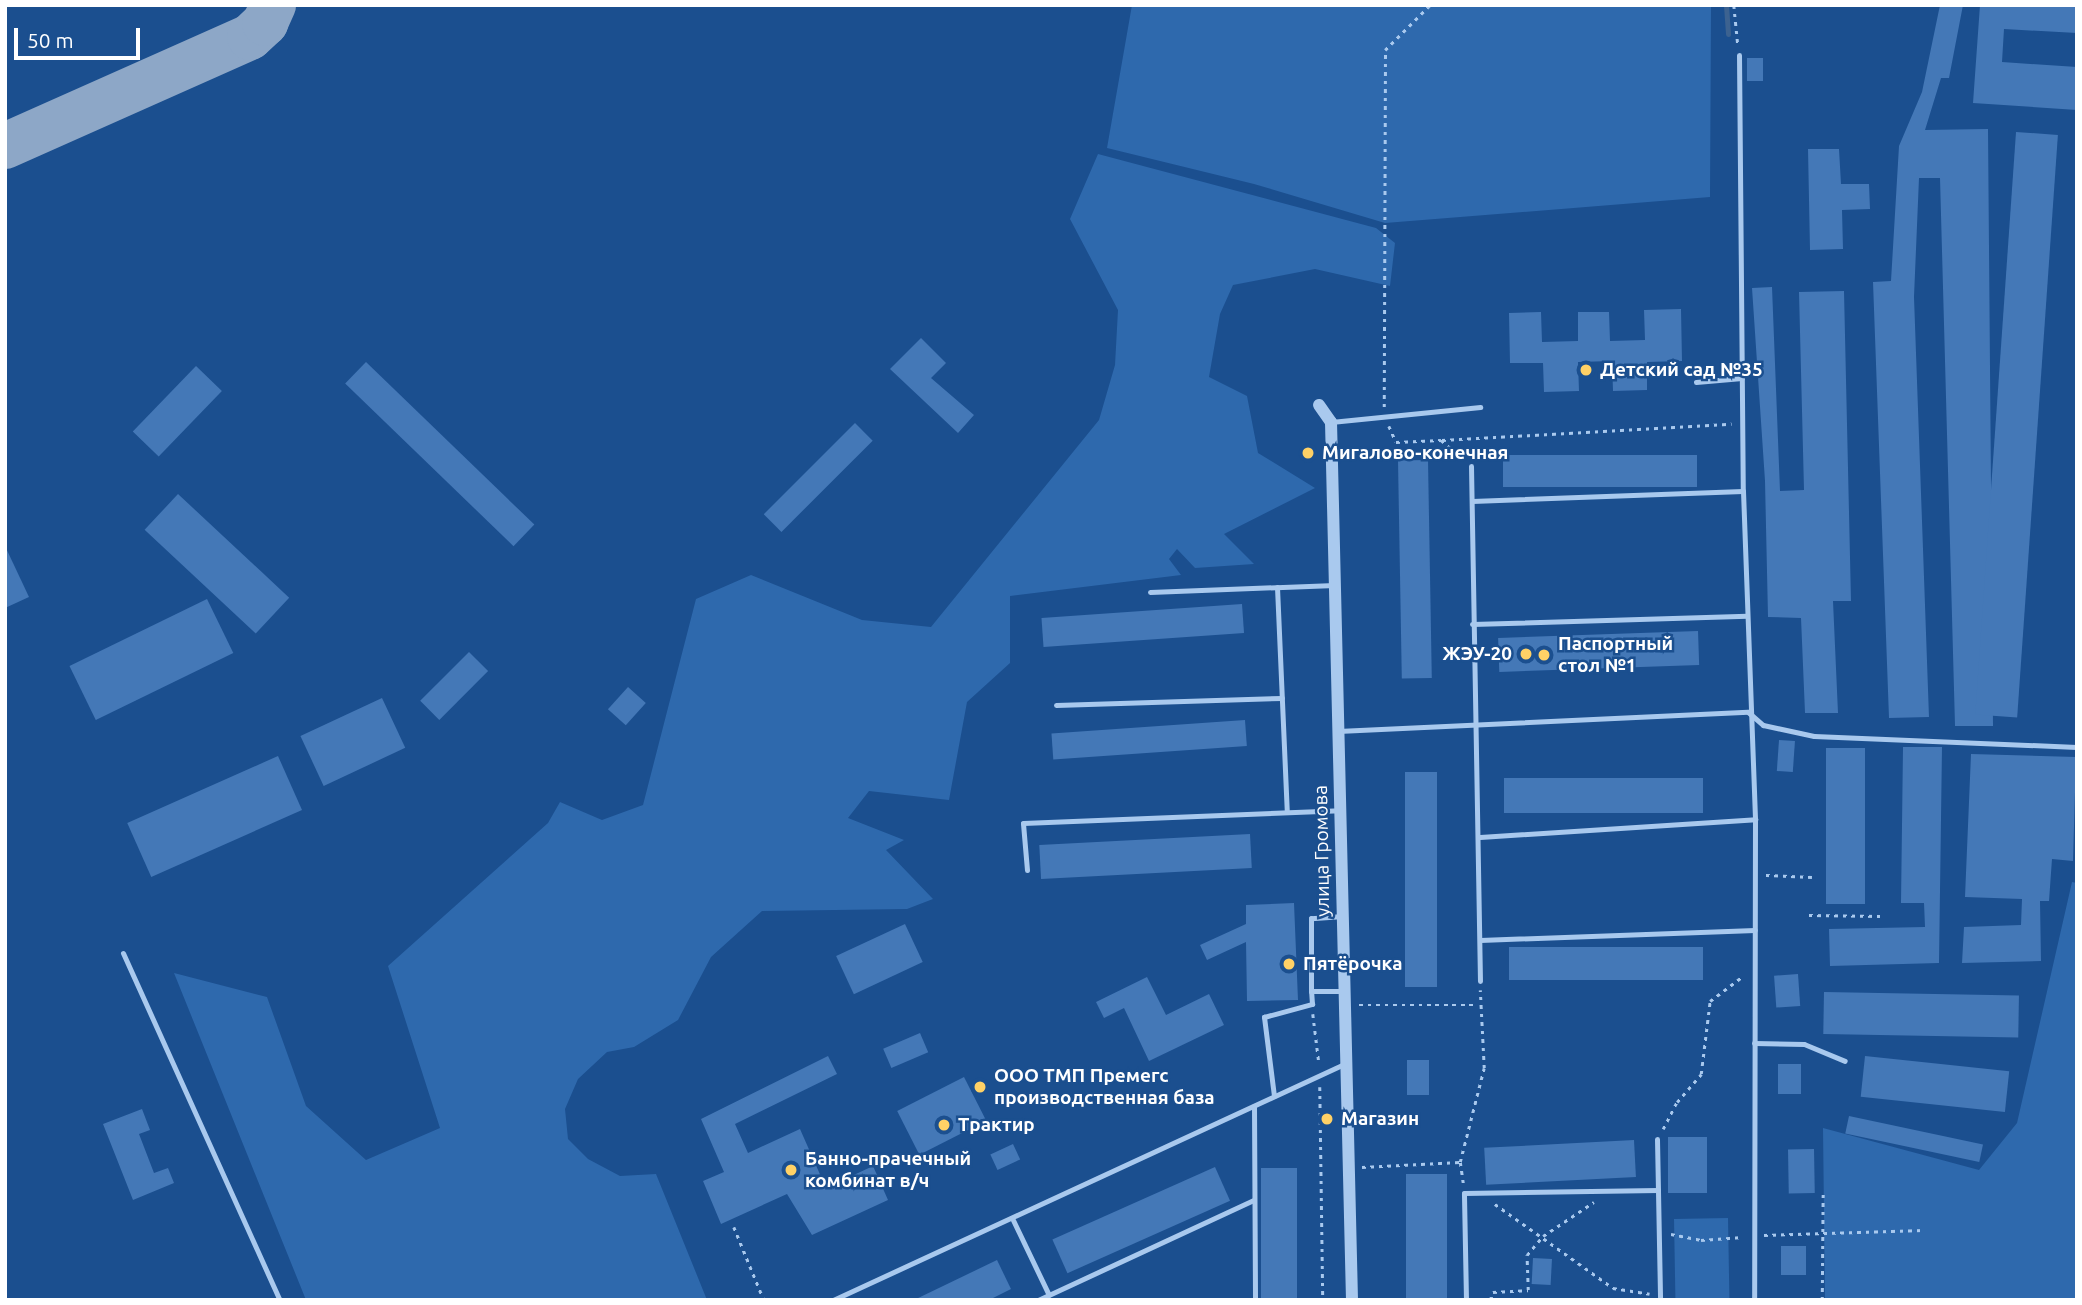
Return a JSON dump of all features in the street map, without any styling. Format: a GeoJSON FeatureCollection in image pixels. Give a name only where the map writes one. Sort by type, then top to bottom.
{"type":"FeatureCollection","features":[{"type":"Feature","properties":{"kind":"street"},"geometry":{"type":"LineString","coordinates":[[1319,405],[1331,422]]}},
{"type":"Feature","properties":{"kind":"street","name":"улица Громова"},"geometry":{"type":"LineString","coordinates":[[1331,422],[1352,1300]]}},
{"type":"Feature","properties":{"kind":"lane"},"geometry":{"type":"LineString","coordinates":[[1739,55],[1743,491],[1748,712],[1755,819],[1752,1236],[1754,1300]]}},
{"type":"Feature","properties":{"kind":"lane"},"geometry":{"type":"LineString","coordinates":[[1696,382],[1742,378]]}},
{"type":"Feature","properties":{"kind":"lane"},"geometry":{"type":"LineString","coordinates":[[1331,422],[1480,407]]}},
{"type":"Feature","properties":{"kind":"lane"},"geometry":{"type":"LineString","coordinates":[[1471,466],[1472,624],[1480,837],[1480,981]]}},
{"type":"Feature","properties":{"kind":"lane"},"geometry":{"type":"LineString","coordinates":[[1472,501],[1743,491]]}},
{"type":"Feature","properties":{"kind":"lane"},"geometry":{"type":"LineString","coordinates":[[1150,592],[1335,585]]}},
{"type":"Feature","properties":{"kind":"lane"},"geometry":{"type":"LineString","coordinates":[[1277,587],[1287,811]]}},
{"type":"Feature","properties":{"kind":"lane"},"geometry":{"type":"LineString","coordinates":[[1472,624],[1747,615]]}},
{"type":"Feature","properties":{"kind":"lane"},"geometry":{"type":"LineString","coordinates":[[1056,705],[1282,698]]}},
{"type":"Feature","properties":{"kind":"lane"},"geometry":{"type":"LineString","coordinates":[[1338,731],[1748,712],[1763,725],[1814,736],[2077,747]]}},
{"type":"Feature","properties":{"kind":"lane"},"geometry":{"type":"LineString","coordinates":[[1027,870],[1023,823],[1340,810]]}},
{"type":"Feature","properties":{"kind":"lane"},"geometry":{"type":"LineString","coordinates":[[1480,837],[1755,819]]}},
{"type":"Feature","properties":{"kind":"lane"},"geometry":{"type":"LineString","coordinates":[[1274,1096],[1264,1017],[1312,1004],[1311,918],[1343,916]]}},
{"type":"Feature","properties":{"kind":"lane"},"geometry":{"type":"LineString","coordinates":[[1480,940],[1755,930]]}},
{"type":"Feature","properties":{"kind":"lane"},"geometry":{"type":"LineString","coordinates":[[123,953],[280,1300]]}},
{"type":"Feature","properties":{"kind":"lane"},"geometry":{"type":"LineString","coordinates":[[1311,991],[1345,991]]}},
{"type":"Feature","properties":{"kind":"lane"},"geometry":{"type":"LineString","coordinates":[[1754,1042],[1804,1044],[1845,1061]]}},
{"type":"Feature","properties":{"kind":"lane"},"geometry":{"type":"LineString","coordinates":[[833,1300],[1013,1220],[1347,1063]]}},
{"type":"Feature","properties":{"kind":"lane"},"geometry":{"type":"LineString","coordinates":[[1254,1106],[1255,1300]]}},
{"type":"Feature","properties":{"kind":"lane"},"geometry":{"type":"LineString","coordinates":[[1657,1139],[1660,1297]]}},
{"type":"Feature","properties":{"kind":"lane"},"geometry":{"type":"LineString","coordinates":[[1466,1300],[1464,1193],[1658,1189]]}},
{"type":"Feature","properties":{"kind":"lane"},"geometry":{"type":"LineString","coordinates":[[1038,1300],[1253,1200]]}},
{"type":"Feature","properties":{"kind":"lane"},"geometry":{"type":"LineString","coordinates":[[1013,1220],[1049,1295]]}},
{"type":"Feature","properties":{"kind":"path"},"geometry":{"type":"LineString","coordinates":[[1430,5],[1385,50],[1383,416],[1396,442],[1742,423]]}},
{"type":"Feature","properties":{"kind":"path"},"geometry":{"type":"LineString","coordinates":[[1734,5],[1739,55]]}},
{"type":"Feature","properties":{"kind":"path"},"geometry":{"type":"LineString","coordinates":[[1441,440],[1471,466]]}},
{"type":"Feature","properties":{"kind":"path"},"geometry":{"type":"LineString","coordinates":[[1755,874],[1812,877]]}},
{"type":"Feature","properties":{"kind":"path"},"geometry":{"type":"LineString","coordinates":[[1809,915],[1880,916]]}},
{"type":"Feature","properties":{"kind":"path"},"geometry":{"type":"LineString","coordinates":[[1657,1139],[1677,1102],[1701,1074],[1710,1002],[1754,968]]}},
{"type":"Feature","properties":{"kind":"path"},"geometry":{"type":"LineString","coordinates":[[1464,1193],[1460,1162],[1484,1069],[1478,1005],[1480,981]]}},
{"type":"Feature","properties":{"kind":"path"},"geometry":{"type":"LineString","coordinates":[[1312,1004],[1320,1075],[1323,1300]]}},
{"type":"Feature","properties":{"kind":"path"},"geometry":{"type":"LineString","coordinates":[[1345,1005],[1478,1005]]}},
{"type":"Feature","properties":{"kind":"path"},"geometry":{"type":"LineString","coordinates":[[1349,1168],[1460,1162]]}},
{"type":"Feature","properties":{"kind":"path"},"geometry":{"type":"LineString","coordinates":[[1490,1300],[1493,1292],[1528,1290],[1527,1255],[1543,1236],[1612,1190]]}},
{"type":"Feature","properties":{"kind":"path"},"geometry":{"type":"LineString","coordinates":[[1477,1193],[1543,1236],[1612,1288],[1660,1297]]}},
{"type":"Feature","properties":{"kind":"path"},"geometry":{"type":"LineString","coordinates":[[1822,1300],[1823,1194]]}},
{"type":"Feature","properties":{"kind":"path"},"geometry":{"type":"LineString","coordinates":[[734,1227],[764,1300]]}},
{"type":"Feature","properties":{"kind":"path"},"geometry":{"type":"LineString","coordinates":[[1659,1227],[1675,1236],[1700,1240],[1924,1230]]}},
{"type":"Feature","properties":{"kind":"shaded area"},"geometry":{"type":"Polygon","coordinates":[[[1132,5],[1711,5],[1710,197],[1385,223],[1254,184],[1107,148],[1132,5]]]}},
{"type":"Feature","properties":{"kind":"shaded area"},"geometry":{"type":"Polygon","coordinates":[[[1098,154],[1376,228],[1395,243],[1390,286],[1315,269],[1233,285],[1220,314],[1209,377],[1247,396],[1258,453],[1315,488],[1224,534],[1254,564],[1195,568],[1177,549],[1169,559],[1181,575],[1010,596],[1010,663],[967,702],[949,800],[869,791],[848,818],[904,840],[886,850],[933,899],[907,909],[762,911],[711,957],[678,1020],[634,1047],[607,1052],[578,1079],[565,1109],[568,1139],[588,1159],[620,1176],[656,1174],[707,1300],[306,1300],[174,973],[267,997],[306,1106],[366,1160],[440,1128],[388,966],[548,823],[560,802],[602,820],[643,805],[696,599],[751,575],[862,620],[931,627],[1099,420],[1115,365],[1118,310],[1070,219],[1098,154]]]}},
{"type":"Feature","properties":{"kind":"shaded area"},"geometry":{"type":"Polygon","coordinates":[[[2072,882],[2077,883],[2077,1300],[1825,1300],[1823,1128],[1979,1170],[2017,1123],[2072,882]]]}},
{"type":"Feature","properties":{"kind":"shaded area"},"geometry":{"type":"Polygon","coordinates":[[[1728,1218],[1729,1300],[1675,1300],[1674,1219],[1728,1218]]]}},
{"type":"Feature","properties":{"kind":"building"},"geometry":{"type":"Polygon","coordinates":[[[1940,5],[1963,5],[1949,78],[1941,78],[1925,130],[1988,129],[1993,726],[1955,726],[1940,178],[1919,178],[1914,297],[1929,717],[1889,718],[1873,282],[1891,281],[1899,146],[1922,92],[1940,5]]]}},
{"type":"Feature","properties":{"kind":"building"},"geometry":{"type":"Polygon","coordinates":[[[1980,5],[2077,5],[2077,33],[2004,29],[2002,62],[2077,67],[2077,110],[1973,103],[1980,5]]]}},
{"type":"Feature","properties":{"kind":"building"},"geometry":{"type":"Polygon","coordinates":[[[1747,58],[1763,58],[1763,81],[1747,81],[1747,58]]]}},
{"type":"Feature","properties":{"kind":"building"},"geometry":{"type":"Polygon","coordinates":[[[2016,132],[2058,135],[2017,718],[1975,715],[2016,132]]]}},
{"type":"Feature","properties":{"kind":"building"},"geometry":{"type":"Polygon","coordinates":[[[1808,149],[1839,149],[1841,184],[1869,184],[1870,209],[1842,210],[1843,249],[1810,250],[1808,149]]]}},
{"type":"Feature","properties":{"kind":"building"},"geometry":{"type":"Polygon","coordinates":[[[1772,287],[1780,491],[1804,490],[1799,292],[1844,291],[1851,601],[1833,601],[1838,713],[1805,713],[1801,618],[1768,617],[1765,481],[1752,288],[1772,287]]]}},
{"type":"Feature","properties":{"kind":"building"},"geometry":{"type":"Polygon","coordinates":[[[1681,309],[1682,361],[1647,362],[1647,390],[1613,391],[1612,361],[1578,362],[1579,391],[1544,392],[1543,363],[1510,363],[1509,313],[1541,312],[1542,342],[1578,341],[1578,312],[1609,312],[1610,341],[1645,340],[1644,310],[1681,309]]]}},
{"type":"Feature","properties":{"kind":"building"},"geometry":{"type":"Polygon","coordinates":[[[921,338],[946,363],[931,378],[974,415],[958,433],[890,369],[921,338]]]}},
{"type":"Feature","properties":{"kind":"building"},"geometry":{"type":"Polygon","coordinates":[[[366,362],[534,525],[513,546],[345,384],[366,362]]]}},
{"type":"Feature","properties":{"kind":"building"},"geometry":{"type":"Polygon","coordinates":[[[196,366],[222,391],[159,456],[133,431],[196,366]]]}},
{"type":"Feature","properties":{"kind":"building"},"geometry":{"type":"Polygon","coordinates":[[[855,423],[873,441],[781,532],[764,514],[855,423]]]}},
{"type":"Feature","properties":{"kind":"building"},"geometry":{"type":"Polygon","coordinates":[[[1503,455],[1697,455],[1697,487],[1503,487],[1503,455]]]}},
{"type":"Feature","properties":{"kind":"building"},"geometry":{"type":"Polygon","coordinates":[[[1428,460],[1432,678],[1402,678],[1398,461],[1428,460]]]}},
{"type":"Feature","properties":{"kind":"building"},"geometry":{"type":"Polygon","coordinates":[[[178,494],[289,598],[256,634],[145,530],[178,494]]]}},
{"type":"Feature","properties":{"kind":"building"},"geometry":{"type":"Polygon","coordinates":[[[5,546],[29,597],[5,608],[5,546]]]}},
{"type":"Feature","properties":{"kind":"building"},"geometry":{"type":"Polygon","coordinates":[[[207,599],[233,653],[96,720],[69,666],[207,599]]]}},
{"type":"Feature","properties":{"kind":"building"},"geometry":{"type":"Polygon","coordinates":[[[1242,604],[1244,633],[1044,647],[1041,618],[1242,604]]]}},
{"type":"Feature","properties":{"kind":"building"},"geometry":{"type":"Polygon","coordinates":[[[1698,631],[1699,665],[1499,672],[1498,638],[1698,631]]]}},
{"type":"Feature","properties":{"kind":"building"},"geometry":{"type":"Polygon","coordinates":[[[469,652],[488,671],[439,720],[420,701],[469,652]]]}},
{"type":"Feature","properties":{"kind":"building"},"geometry":{"type":"Polygon","coordinates":[[[628,687],[646,703],[626,725],[608,709],[628,687]]]}},
{"type":"Feature","properties":{"kind":"building"},"geometry":{"type":"Polygon","coordinates":[[[382,698],[405,748],[324,786],[300,736],[382,698]]]}},
{"type":"Feature","properties":{"kind":"building"},"geometry":{"type":"Polygon","coordinates":[[[1245,720],[1247,746],[1053,759],[1051,734],[1245,720]]]}},
{"type":"Feature","properties":{"kind":"building"},"geometry":{"type":"Polygon","coordinates":[[[1779,740],[1795,741],[1793,772],[1777,771],[1779,740]]]}},
{"type":"Feature","properties":{"kind":"building"},"geometry":{"type":"Polygon","coordinates":[[[1903,747],[1942,747],[1939,963],[1830,966],[1829,929],[1925,927],[1924,903],[1901,903],[1903,747]]]}},
{"type":"Feature","properties":{"kind":"building"},"geometry":{"type":"Polygon","coordinates":[[[1826,748],[1865,748],[1865,904],[1826,904],[1826,748]]]}},
{"type":"Feature","properties":{"kind":"building"},"geometry":{"type":"Polygon","coordinates":[[[1971,754],[2076,757],[2073,861],[2052,859],[2049,901],[2040,901],[2041,961],[1962,963],[1964,927],[2021,925],[2022,899],[1965,897],[1971,754]]]}},
{"type":"Feature","properties":{"kind":"building"},"geometry":{"type":"Polygon","coordinates":[[[278,756],[302,810],[151,877],[127,823],[278,756]]]}},
{"type":"Feature","properties":{"kind":"building"},"geometry":{"type":"Polygon","coordinates":[[[1405,772],[1437,772],[1437,987],[1405,987],[1405,772]]]}},
{"type":"Feature","properties":{"kind":"building"},"geometry":{"type":"Polygon","coordinates":[[[1504,778],[1703,778],[1703,813],[1504,813],[1504,778]]]}},
{"type":"Feature","properties":{"kind":"building"},"geometry":{"type":"Polygon","coordinates":[[[1250,834],[1252,868],[1041,879],[1039,845],[1250,834]]]}},
{"type":"Feature","properties":{"kind":"building"},"geometry":{"type":"Polygon","coordinates":[[[1294,903],[1298,1000],[1247,1001],[1246,942],[1207,960],[1200,945],[1246,924],[1246,905],[1294,903]]]}},
{"type":"Feature","properties":{"kind":"building"},"geometry":{"type":"Polygon","coordinates":[[[905,924],[923,962],[854,994],[836,956],[905,924]]]}},
{"type":"Feature","properties":{"kind":"building"},"geometry":{"type":"Polygon","coordinates":[[[1509,947],[1703,947],[1703,980],[1509,980],[1509,947]]]}},
{"type":"Feature","properties":{"kind":"building"},"geometry":{"type":"Polygon","coordinates":[[[1798,974],[1800,1006],[1776,1008],[1774,976],[1798,974]]]}},
{"type":"Feature","properties":{"kind":"building"},"geometry":{"type":"Polygon","coordinates":[[[1147,977],[1166,1015],[1209,994],[1224,1025],[1149,1061],[1124,1008],[1104,1018],[1096,1002],[1147,977]]]}},
{"type":"Feature","properties":{"kind":"building"},"geometry":{"type":"Polygon","coordinates":[[[1824,992],[2019,995],[2018,1037],[1823,1034],[1824,992]]]}},
{"type":"Feature","properties":{"kind":"building"},"geometry":{"type":"Polygon","coordinates":[[[920,1033],[928,1052],[891,1068],[883,1049],[920,1033]]]}},
{"type":"Feature","properties":{"kind":"building","name":"Банно-прачечный комбинат в/ч"},"geometry":{"type":"Polygon","coordinates":[[[828,1056],[837,1074],[735,1124],[748,1153],[800,1129],[826,1188],[873,1166],[888,1200],[812,1235],[787,1194],[721,1224],[703,1181],[724,1172],[701,1119],[828,1056]]]}},
{"type":"Feature","properties":{"kind":"building"},"geometry":{"type":"Polygon","coordinates":[[[1865,1056],[2009,1071],[2005,1112],[1861,1097],[1865,1056]]]}},
{"type":"Feature","properties":{"kind":"building"},"geometry":{"type":"Polygon","coordinates":[[[1407,1060],[1429,1060],[1429,1095],[1407,1095],[1407,1060]]]}},
{"type":"Feature","properties":{"kind":"building"},"geometry":{"type":"Polygon","coordinates":[[[1778,1064],[1801,1064],[1801,1094],[1778,1094],[1778,1064]]]}},
{"type":"Feature","properties":{"kind":"building"},"geometry":{"type":"Polygon","coordinates":[[[964,1077],[986,1121],[919,1155],[897,1111],[964,1077]]]}},
{"type":"Feature","properties":{"kind":"building"},"geometry":{"type":"Polygon","coordinates":[[[142,1109],[150,1130],[139,1134],[154,1173],[168,1168],[174,1183],[133,1200],[103,1124],[142,1109]]]}},
{"type":"Feature","properties":{"kind":"building"},"geometry":{"type":"Polygon","coordinates":[[[1849,1116],[1983,1144],[1979,1162],[1845,1134],[1849,1116]]]}},
{"type":"Feature","properties":{"kind":"building"},"geometry":{"type":"Polygon","coordinates":[[[1668,1137],[1707,1137],[1707,1193],[1668,1193],[1668,1137]]]}},
{"type":"Feature","properties":{"kind":"building"},"geometry":{"type":"Polygon","coordinates":[[[1634,1140],[1636,1177],[1486,1185],[1484,1148],[1634,1140]]]}},
{"type":"Feature","properties":{"kind":"building"},"geometry":{"type":"Polygon","coordinates":[[[1013,1144],[1020,1159],[998,1170],[990,1155],[1013,1144]]]}},
{"type":"Feature","properties":{"kind":"building"},"geometry":{"type":"Polygon","coordinates":[[[1788,1149],[1814,1149],[1815,1193],[1789,1193],[1788,1149]]]}},
{"type":"Feature","properties":{"kind":"building"},"geometry":{"type":"Polygon","coordinates":[[[1215,1167],[1230,1201],[1067,1273],[1052,1239],[1215,1167]]]}},
{"type":"Feature","properties":{"kind":"building"},"geometry":{"type":"Polygon","coordinates":[[[1261,1168],[1297,1168],[1297,1300],[1261,1300],[1261,1168]]]}},
{"type":"Feature","properties":{"kind":"building"},"geometry":{"type":"Polygon","coordinates":[[[1406,1174],[1447,1174],[1447,1300],[1406,1300],[1406,1174]]]}},
{"type":"Feature","properties":{"kind":"building"},"geometry":{"type":"Polygon","coordinates":[[[1781,1246],[1806,1246],[1806,1275],[1781,1275],[1781,1246]]]}},
{"type":"Feature","properties":{"kind":"building"},"geometry":{"type":"Polygon","coordinates":[[[1533,1258],[1552,1259],[1551,1285],[1532,1284],[1533,1258]]]}},
{"type":"Feature","properties":{"kind":"building"},"geometry":{"type":"Polygon","coordinates":[[[997,1260],[1011,1289],[989,1300],[914,1300],[997,1260]]]}},
{"type":"Feature","properties":{"kind":"waterway"},"geometry":{"type":"LineString","coordinates":[[1726,5],[1728,34]]}},
{"type":"Feature","properties":{"kind":"taxiway"},"geometry":{"type":"LineString","coordinates":[[5,146],[250,37],[265,23],[273,5]]}},
{"type":"Feature","properties":{"kind":"place","name":"Детский сад №35"},"geometry":{"type":"Point","coordinates":[1586,370]}},
{"type":"Feature","properties":{"kind":"place","name":"Мигалово-конечная"},"geometry":{"type":"Point","coordinates":[1308,453]}},
{"type":"Feature","properties":{"kind":"place","name":"ЖЭУ-20"},"geometry":{"type":"Point","coordinates":[1526,654]}},
{"type":"Feature","properties":{"kind":"place","name":"Паспортный стол №1"},"geometry":{"type":"Point","coordinates":[1544,655]}},
{"type":"Feature","properties":{"kind":"place","name":"Пятёрочка"},"geometry":{"type":"Point","coordinates":[1289,964]}},
{"type":"Feature","properties":{"kind":"place","name":"ООО ТМП Премегс производственная база"},"geometry":{"type":"Point","coordinates":[980,1087]}},
{"type":"Feature","properties":{"kind":"place","name":"Магазин"},"geometry":{"type":"Point","coordinates":[1327,1119]}},
{"type":"Feature","properties":{"kind":"place","name":"Трактир"},"geometry":{"type":"Point","coordinates":[944,1125]}},
{"type":"Feature","properties":{"kind":"place","name":"Банно-прачечный комбинат в/ч"},"geometry":{"type":"Point","coordinates":[791,1170]}}]}
